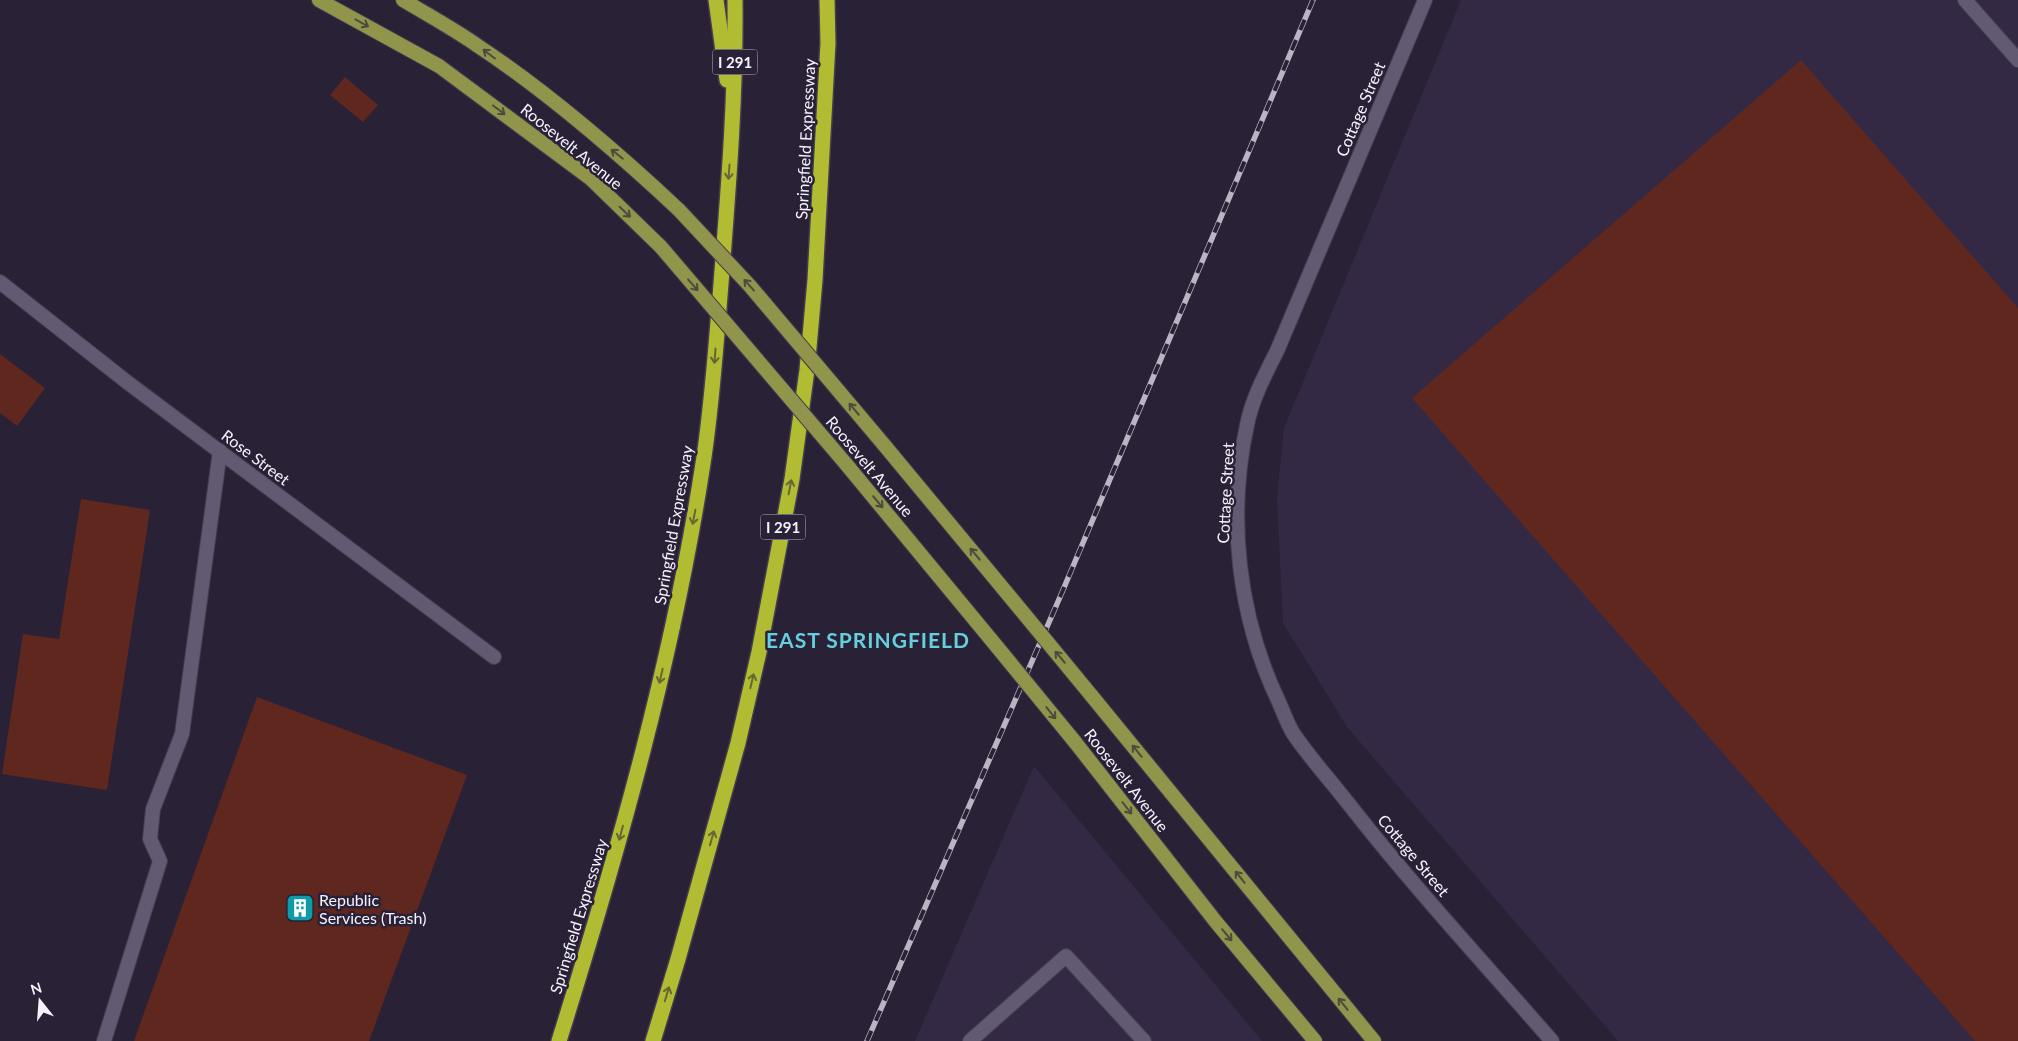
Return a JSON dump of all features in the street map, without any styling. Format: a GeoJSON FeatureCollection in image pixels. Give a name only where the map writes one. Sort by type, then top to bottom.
{"type":"FeatureCollection","features":[{"type":"Feature","properties":{"kind":"highway"},"geometry":{"type":"LineString","coordinates":[[716,0],[733,124]]}},
{"type":"Feature","properties":{"kind":"highway","name":"Springfield Expressway"},"geometry":{"type":"LineString","coordinates":[[559,1041],[621,835],[662,672],[689,545],[704,455],[713,376],[733,124],[735,0]]}},
{"type":"Feature","properties":{"kind":"highway","name":"Springfield Expressway"},"geometry":{"type":"LineString","coordinates":[[653,1041],[738,743],[759,652],[792,479],[815,280],[828,43],[827,0]]}},
{"type":"Feature","properties":{"kind":"main road","name":"Roosevelt Avenue"},"geometry":{"type":"LineString","coordinates":[[319,0],[440,66],[591,179],[661,248],[846,464],[998,648],[1075,742],[1216,922],[1315,1041]]}},
{"type":"Feature","properties":{"kind":"main road","name":"Roosevelt Avenue"},"geometry":{"type":"LineString","coordinates":[[403,0],[479,46],[544,94],[627,161],[679,210],[750,286],[1091,694],[1374,1041]]}},
{"type":"Feature","properties":{"kind":"main road","name":"Cottage Street"},"geometry":{"type":"LineString","coordinates":[[1425,0],[1277,351],[1257,391],[1247,425],[1240,476],[1237,527],[1240,563],[1249,620],[1267,677],[1293,732],[1378,842],[1552,1041]]}},
{"type":"Feature","properties":{"kind":"main road"},"geometry":{"type":"LineString","coordinates":[[1965,0],[2018,60]]}},
{"type":"Feature","properties":{"kind":"main road","name":"Rose Street"},"geometry":{"type":"LineString","coordinates":[[0,282],[220,451],[494,657]]}},
{"type":"Feature","properties":{"kind":"main road"},"geometry":{"type":"LineString","coordinates":[[104,1041],[160,862],[150,838],[153,809],[182,734],[220,451]]}},
{"type":"Feature","properties":{"kind":"main road"},"geometry":{"type":"LineString","coordinates":[[970,1041],[1066,956],[1144,1041]]}},
{"type":"Feature","properties":{"kind":"shaded area"},"geometry":{"type":"Polygon","coordinates":[[[1461,0],[2018,0],[2018,1041],[1618,1041],[1347,727],[1283,623],[1277,498],[1284,428],[1461,0]]]}},
{"type":"Feature","properties":{"kind":"shaded area"},"geometry":{"type":"Polygon","coordinates":[[[1034,766],[1262,1041],[915,1041],[1034,766]]]}},
{"type":"Feature","properties":{"kind":"building"},"geometry":{"type":"Polygon","coordinates":[[[1801,60],[2018,308],[2018,1041],[1975,1041],[1412,398],[1801,60]]]}},
{"type":"Feature","properties":{"kind":"building"},"geometry":{"type":"Polygon","coordinates":[[[345,77],[378,105],[363,122],[330,95],[345,77]]]}},
{"type":"Feature","properties":{"kind":"building"},"geometry":{"type":"Polygon","coordinates":[[[0,354],[45,388],[17,426],[0,413],[0,354]]]}},
{"type":"Feature","properties":{"kind":"building"},"geometry":{"type":"Polygon","coordinates":[[[81,499],[150,510],[107,790],[2,774],[23,634],[59,639],[81,499]]]}},
{"type":"Feature","properties":{"kind":"building","name":"Republic Services (Trash)"},"geometry":{"type":"Polygon","coordinates":[[[257,697],[467,775],[369,1041],[134,1041],[257,697]]]}},
{"type":"Feature","properties":{"kind":"railway"},"geometry":{"type":"LineString","coordinates":[[867,1041],[1060,597],[1313,0]]}},
{"type":"Feature","properties":{"kind":"place","name":"Republic Services (Trash)"},"geometry":{"type":"Point","coordinates":[300,908]}},
{"type":"Feature","properties":{"kind":"district","name":"EAST SPRINGFIELD"},"geometry":{"type":"Point","coordinates":[868,639]}}]}
